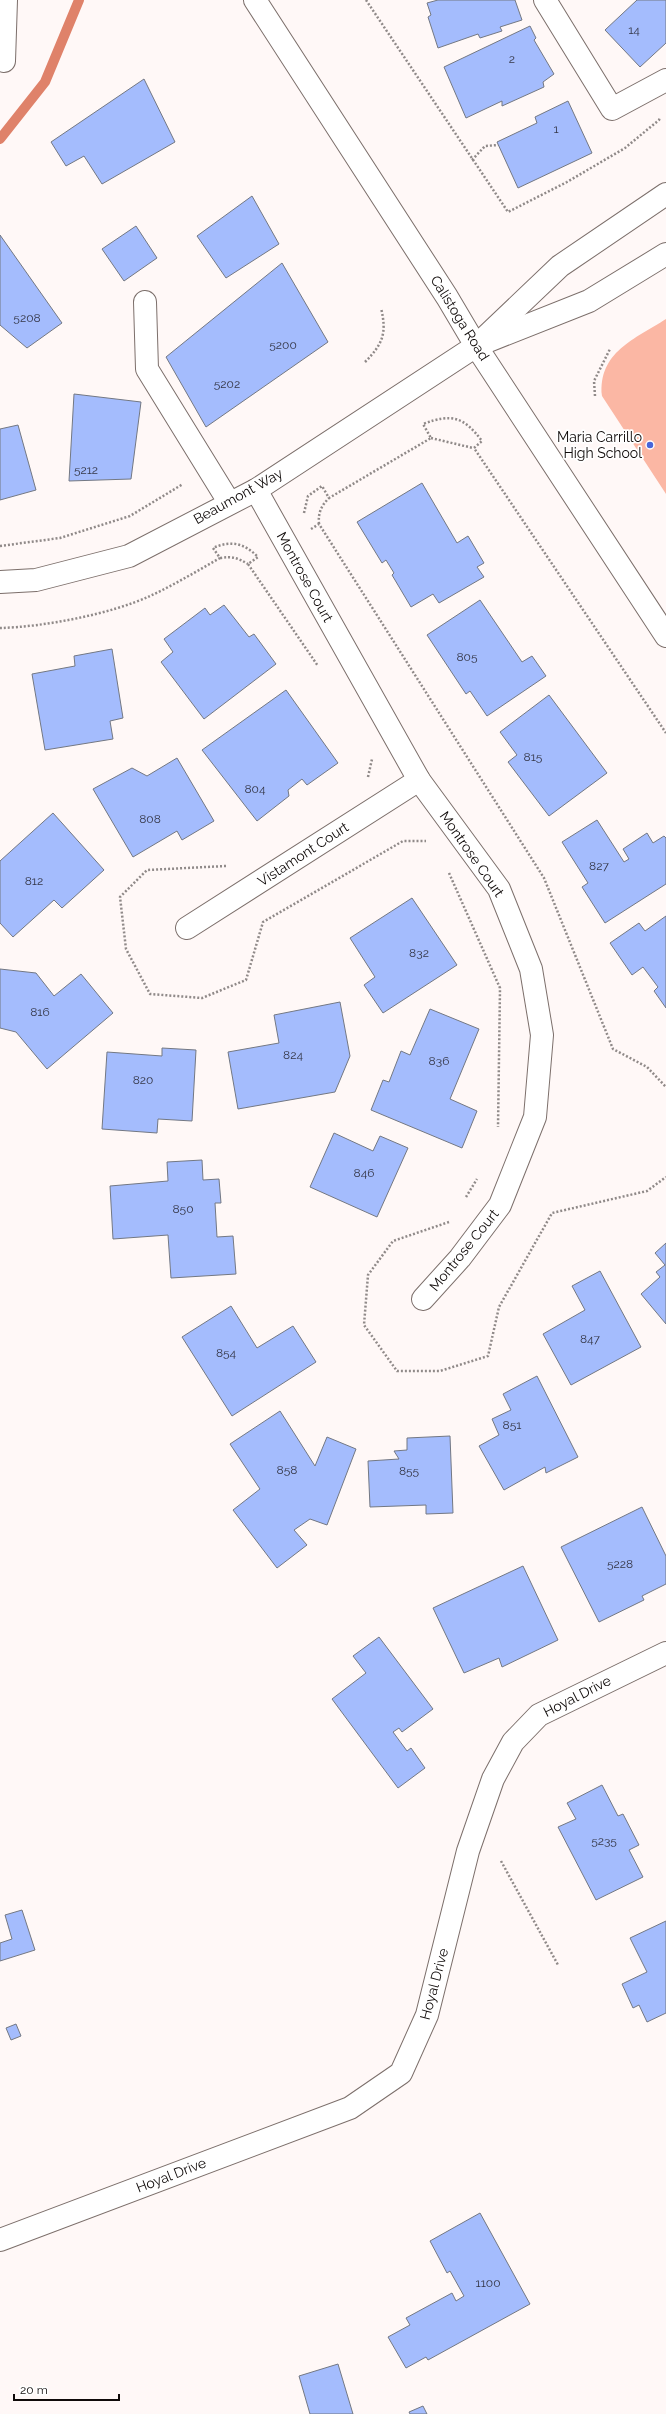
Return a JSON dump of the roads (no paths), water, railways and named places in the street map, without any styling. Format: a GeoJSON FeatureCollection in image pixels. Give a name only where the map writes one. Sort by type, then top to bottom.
{"type":"FeatureCollection","features":[{"type":"Feature","properties":{"kind":"street"},"geometry":{"type":"LineString","coordinates":[[4,61],[6,0]]}},
{"type":"Feature","properties":{"kind":"street","name":"Calistoga Road"},"geometry":{"type":"LineString","coordinates":[[256,0],[447,297],[476,346],[666,636]]}},
{"type":"Feature","properties":{"kind":"street"},"geometry":{"type":"LineString","coordinates":[[545,0],[612,109],[666,80]]}},
{"type":"Feature","properties":{"kind":"street"},"geometry":{"type":"LineString","coordinates":[[476,346],[560,266],[666,194]]}},
{"type":"Feature","properties":{"kind":"street"},"geometry":{"type":"LineString","coordinates":[[476,346],[589,301],[666,254]]}},
{"type":"Feature","properties":{"kind":"street"},"geometry":{"type":"LineString","coordinates":[[145,302],[147,369],[229,502]]}},
{"type":"Feature","properties":{"kind":"street","name":"Beaumont Way"},"geometry":{"type":"LineString","coordinates":[[0,582],[36,580],[129,556],[229,502],[256,490],[476,346]]}},
{"type":"Feature","properties":{"kind":"street","name":"Montrose Court"},"geometry":{"type":"LineString","coordinates":[[256,490],[419,780],[499,889],[531,969],[542,1035],[535,1117],[500,1205],[460,1258],[423,1299]]}},
{"type":"Feature","properties":{"kind":"street","name":"Vistamont Court"},"geometry":{"type":"LineString","coordinates":[[188,928],[419,780]]}},
{"type":"Feature","properties":{"kind":"street","name":"Hoyal Drive"},"geometry":{"type":"LineString","coordinates":[[0,2240],[350,2108],[401,2073],[427,2015],[468,1851],[493,1779],[513,1742],[540,1715],[666,1653]]}},
{"type":"Feature","properties":{"kind":"waterway"},"geometry":{"type":"LineString","coordinates":[[0,139],[45,82],[79,0]]}},
{"type":"Feature","properties":{"kind":"place","name":"Maria Carrillo High School"},"geometry":{"type":"Point","coordinates":[650,445]}}]}
